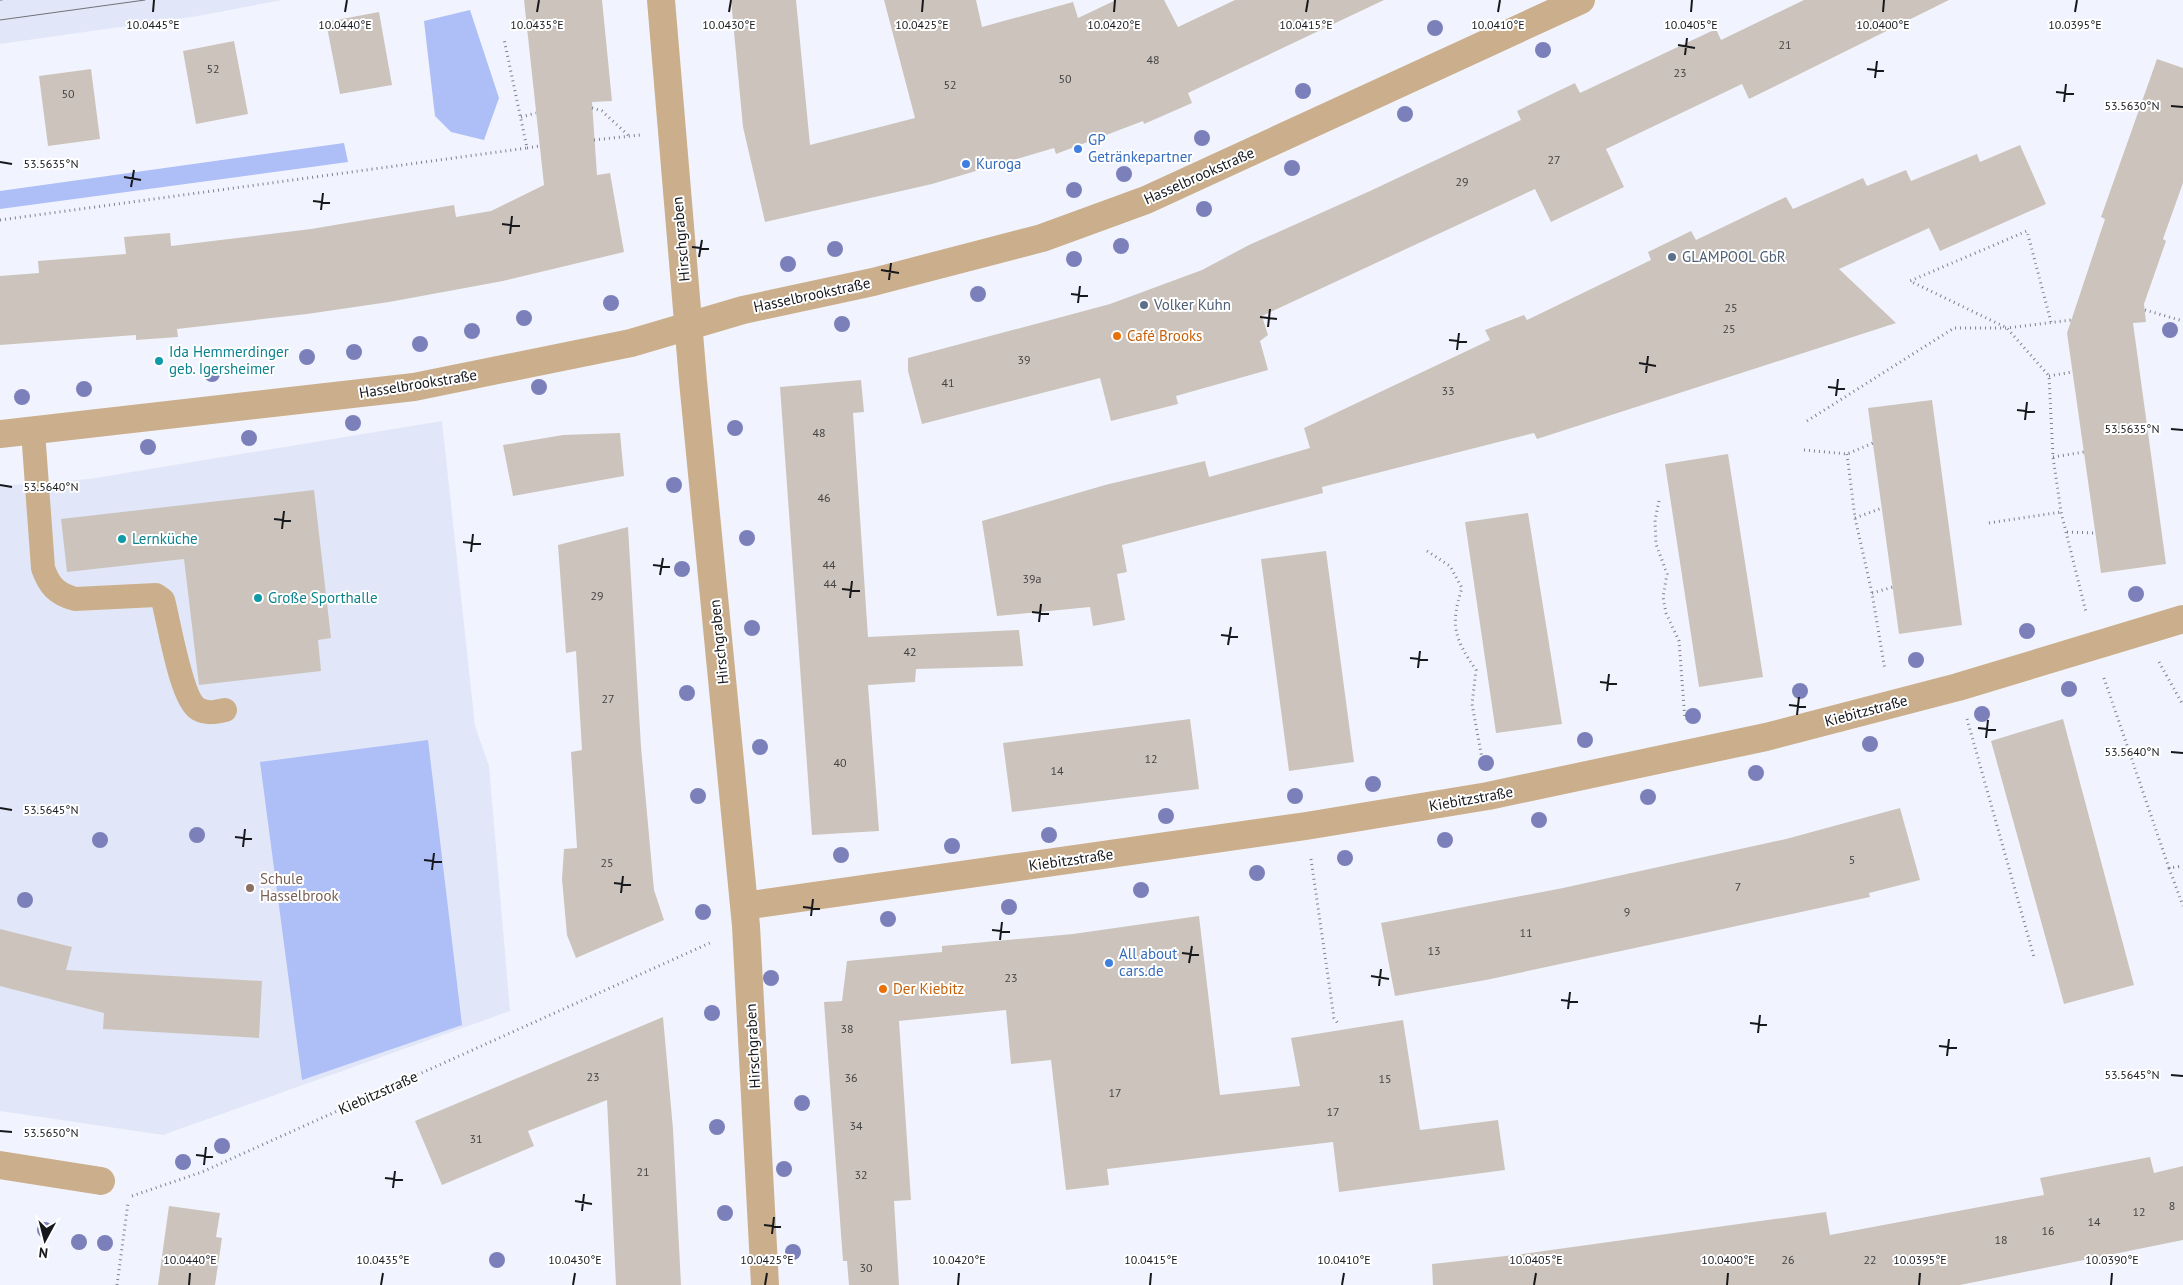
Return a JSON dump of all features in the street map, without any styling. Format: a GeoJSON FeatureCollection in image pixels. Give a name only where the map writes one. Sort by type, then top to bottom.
{"type":"FeatureCollection","features":[{"type":"Feature","properties":{"kind":"street","name":"Hirschgraben"},"geometry":{"type":"LineString","coordinates":[[662,0],[689,327],[745,916],[766,1285]]}},
{"type":"Feature","properties":{"kind":"street","name":"Hasselbrookstraße"},"geometry":{"type":"LineString","coordinates":[[0,434],[414,387],[631,343],[743,310],[873,282],[1051,235],[1154,196],[1581,0]]}},
{"type":"Feature","properties":{"kind":"street","name":"Kiebitzstraße"},"geometry":{"type":"LineString","coordinates":[[745,916],[1488,796],[1689,755],[1958,687],[2183,619]]}},
{"type":"Feature","properties":{"kind":"street"},"geometry":{"type":"LineString","coordinates":[[0,1165],[101,1181]]}},
{"type":"Feature","properties":{"kind":"lane"},"geometry":{"type":"LineString","coordinates":[[33,431],[44,568],[50,586],[65,596],[75,599],[156,595],[163,600],[183,684],[193,705],[204,712],[225,710]]}},
{"type":"Feature","properties":{"kind":"path"},"geometry":{"type":"LineString","coordinates":[[504,39],[527,148]]}},
{"type":"Feature","properties":{"kind":"path"},"geometry":{"type":"LineString","coordinates":[[592,108],[602,111],[629,136]]}},
{"type":"Feature","properties":{"kind":"path"},"geometry":{"type":"LineString","coordinates":[[521,117],[536,112]]}},
{"type":"Feature","properties":{"kind":"path"},"geometry":{"type":"LineString","coordinates":[[594,140],[673,132]]}},
{"type":"Feature","properties":{"kind":"path"},"geometry":{"type":"LineString","coordinates":[[0,220],[540,146]]}},
{"type":"Feature","properties":{"kind":"path"},"geometry":{"type":"LineString","coordinates":[[2051,322],[2027,231],[1910,280],[2007,328],[2049,376],[2054,457],[2061,512],[2094,647],[2183,906]]}},
{"type":"Feature","properties":{"kind":"path"},"geometry":{"type":"LineString","coordinates":[[2145,310],[2183,321]]}},
{"type":"Feature","properties":{"kind":"path"},"geometry":{"type":"LineString","coordinates":[[1807,421],[1954,328],[2007,328],[2072,320]]}},
{"type":"Feature","properties":{"kind":"path"},"geometry":{"type":"LineString","coordinates":[[2049,376],[2072,372]]}},
{"type":"Feature","properties":{"kind":"path"},"geometry":{"type":"LineString","coordinates":[[1804,450],[1847,454],[1873,443]]}},
{"type":"Feature","properties":{"kind":"path"},"geometry":{"type":"LineString","coordinates":[[2054,457],[2084,452]]}},
{"type":"Feature","properties":{"kind":"path"},"geometry":{"type":"LineString","coordinates":[[1847,454],[1855,518],[1872,593],[1892,705]]}},
{"type":"Feature","properties":{"kind":"path"},"geometry":{"type":"LineString","coordinates":[[1659,501],[1655,520],[1656,544],[1667,574],[1663,597],[1666,614],[1679,641],[1689,755]]}},
{"type":"Feature","properties":{"kind":"path"},"geometry":{"type":"LineString","coordinates":[[1855,518],[1882,508]]}},
{"type":"Feature","properties":{"kind":"path"},"geometry":{"type":"LineString","coordinates":[[1989,523],[2061,512]]}},
{"type":"Feature","properties":{"kind":"path"},"geometry":{"type":"LineString","coordinates":[[2067,532],[2095,533]]}},
{"type":"Feature","properties":{"kind":"path"},"geometry":{"type":"LineString","coordinates":[[1426,550],[1450,566],[1462,588],[1454,613],[1459,646],[1476,670],[1472,704],[1488,796]]}},
{"type":"Feature","properties":{"kind":"path"},"geometry":{"type":"LineString","coordinates":[[1872,593],[1892,587]]}},
{"type":"Feature","properties":{"kind":"path"},"geometry":{"type":"LineString","coordinates":[[2142,631],[2183,705]]}},
{"type":"Feature","properties":{"kind":"path"},"geometry":{"type":"LineString","coordinates":[[1958,687],[2034,957]]}},
{"type":"Feature","properties":{"kind":"path"},"geometry":{"type":"LineString","coordinates":[[1306,826],[1334,1018],[1339,1025]]}},
{"type":"Feature","properties":{"kind":"path"},"geometry":{"type":"LineString","coordinates":[[2169,868],[2183,866]]}},
{"type":"Feature","properties":{"kind":"path","name":"Kiebitzstraße"},"geometry":{"type":"LineString","coordinates":[[117,1285],[128,1197],[202,1172],[745,916]]}},
{"type":"Feature","properties":{"kind":"shaded area"},"geometry":{"type":"Polygon","coordinates":[[[0,0],[282,0],[198,16],[0,44],[0,0]]]}},
{"type":"Feature","properties":{"kind":"shaded area"},"geometry":{"type":"Polygon","coordinates":[[[470,10],[499,98],[484,140],[451,132],[435,116],[424,21],[470,10]]]}},
{"type":"Feature","properties":{"kind":"shaded area"},"geometry":{"type":"Polygon","coordinates":[[[344,143],[348,162],[0,209],[0,191],[344,143]]]}},
{"type":"Feature","properties":{"kind":"shaded area","name":"Schule Hasselbrook"},"geometry":{"type":"Polygon","coordinates":[[[442,421],[475,726],[489,766],[510,1011],[163,1135],[0,1111],[0,486],[89,479],[442,421]]]}},
{"type":"Feature","properties":{"kind":"shaded area"},"geometry":{"type":"Polygon","coordinates":[[[428,740],[462,1025],[302,1080],[260,762],[428,740]]]}},
{"type":"Feature","properties":{"kind":"building"},"geometry":{"type":"Polygon","coordinates":[[[524,0],[602,0],[612,101],[592,102],[597,175],[610,173],[624,252],[503,281],[389,302],[307,314],[177,329],[178,337],[136,340],[136,335],[0,345],[0,276],[39,273],[38,261],[126,254],[124,237],[170,233],[171,246],[311,229],[454,205],[456,217],[491,211],[544,185],[524,0]]]}},
{"type":"Feature","properties":{"kind":"building"},"geometry":{"type":"Polygon","coordinates":[[[731,0],[796,0],[810,145],[915,118],[884,0],[976,0],[982,27],[1073,2],[1078,18],[1116,0],[1164,0],[1178,27],[1235,0],[1384,0],[1188,93],[1192,103],[1144,124],[1143,121],[1056,154],[1054,148],[932,184],[765,222],[743,127],[731,0]]]}},
{"type":"Feature","properties":{"kind":"building"},"geometry":{"type":"Polygon","coordinates":[[[1804,0],[1949,0],[1749,99],[1742,84],[1606,149],[1624,187],[1551,222],[1535,189],[1262,316],[1268,335],[1260,341],[1268,370],[1176,396],[1178,404],[1111,421],[1100,378],[922,424],[908,371],[908,358],[1110,304],[1202,270],[1249,245],[1521,120],[1517,111],[1575,83],[1580,93],[1716,29],[1721,40],[1804,0]]]}},
{"type":"Feature","properties":{"kind":"building"},"geometry":{"type":"Polygon","coordinates":[[[379,12],[392,85],[340,94],[326,22],[379,12]]]}},
{"type":"Feature","properties":{"kind":"building"},"geometry":{"type":"Polygon","coordinates":[[[234,41],[248,114],[196,124],[183,51],[234,41]]]}},
{"type":"Feature","properties":{"kind":"building"},"geometry":{"type":"Polygon","coordinates":[[[2157,59],[2183,68],[2183,183],[2163,239],[2166,241],[2144,304],[2146,322],[2133,323],[2166,564],[2101,573],[2067,333],[2105,219],[2101,217],[2157,59]]]}},
{"type":"Feature","properties":{"kind":"building"},"geometry":{"type":"Polygon","coordinates":[[[91,69],[100,139],[48,146],[39,76],[91,69]]]}},
{"type":"Feature","properties":{"kind":"building"},"geometry":{"type":"Polygon","coordinates":[[[2020,145],[2046,204],[1940,251],[1929,228],[1839,269],[1896,323],[1537,439],[1534,433],[1322,487],[1323,493],[1122,545],[1127,572],[1117,574],[1125,620],[1093,626],[1090,607],[997,616],[982,521],[1105,485],[1205,461],[1209,477],[1310,448],[1304,428],[1490,340],[1485,330],[1524,315],[1527,320],[1651,260],[1648,252],[1691,231],[1696,240],[1786,197],[1793,209],[1863,178],[1867,186],[1906,170],[1911,181],[1977,154],[1980,162],[2020,145]]]}},
{"type":"Feature","properties":{"kind":"building"},"geometry":{"type":"Polygon","coordinates":[[[861,380],[864,412],[853,413],[868,637],[1019,630],[1023,666],[916,669],[915,682],[868,685],[879,831],[812,835],[780,387],[861,380]]]}},
{"type":"Feature","properties":{"kind":"building"},"geometry":{"type":"Polygon","coordinates":[[[1932,400],[1962,625],[1899,634],[1868,408],[1932,400]]]}},
{"type":"Feature","properties":{"kind":"building"},"geometry":{"type":"Polygon","coordinates":[[[620,433],[624,476],[513,496],[503,445],[563,435],[620,433]]]}},
{"type":"Feature","properties":{"kind":"building"},"geometry":{"type":"Polygon","coordinates":[[[1728,454],[1763,677],[1699,687],[1665,464],[1728,454]]]}},
{"type":"Feature","properties":{"kind":"building","name":"Große Sporthalle"},"geometry":{"type":"Polygon","coordinates":[[[314,490],[331,638],[318,640],[321,671],[199,685],[184,559],[67,572],[61,519],[314,490]]]}},
{"type":"Feature","properties":{"kind":"building"},"geometry":{"type":"Polygon","coordinates":[[[1528,513],[1562,724],[1496,733],[1465,522],[1528,513]]]}},
{"type":"Feature","properties":{"kind":"building"},"geometry":{"type":"Polygon","coordinates":[[[628,527],[641,747],[654,890],[664,920],[576,958],[567,935],[562,879],[564,849],[577,848],[571,752],[582,750],[576,651],[566,653],[558,545],[628,527]]]}},
{"type":"Feature","properties":{"kind":"building"},"geometry":{"type":"Polygon","coordinates":[[[1326,551],[1354,762],[1289,771],[1261,559],[1326,551]]]}},
{"type":"Feature","properties":{"kind":"building"},"geometry":{"type":"Polygon","coordinates":[[[1190,719],[1199,789],[1012,812],[1003,743],[1190,719]]]}},
{"type":"Feature","properties":{"kind":"building"},"geometry":{"type":"Polygon","coordinates":[[[2063,719],[2134,985],[2064,1004],[1991,741],[2063,719]]]}},
{"type":"Feature","properties":{"kind":"building"},"geometry":{"type":"Polygon","coordinates":[[[1900,808],[1920,880],[1869,893],[1870,897],[1486,980],[1395,996],[1381,923],[1563,888],[1786,839],[1900,808]]]}},
{"type":"Feature","properties":{"kind":"building"},"geometry":{"type":"Polygon","coordinates":[[[1199,916],[1220,1095],[1300,1086],[1291,1038],[1403,1020],[1420,1130],[1498,1120],[1505,1170],[1339,1192],[1333,1142],[1107,1169],[1109,1185],[1066,1190],[1051,1060],[1011,1064],[1006,1010],[899,1021],[911,1200],[894,1201],[899,1285],[849,1285],[847,1261],[843,1261],[824,1002],[842,1001],[847,961],[942,952],[942,946],[1073,934],[1199,916]]]}},
{"type":"Feature","properties":{"kind":"building"},"geometry":{"type":"Polygon","coordinates":[[[0,929],[72,947],[66,970],[262,981],[259,1038],[103,1029],[104,1013],[0,986],[0,929]]]}},
{"type":"Feature","properties":{"kind":"building"},"geometry":{"type":"Polygon","coordinates":[[[663,1017],[673,1129],[681,1285],[616,1285],[607,1100],[528,1131],[534,1146],[442,1185],[415,1121],[663,1017]]]}},
{"type":"Feature","properties":{"kind":"building"},"geometry":{"type":"Polygon","coordinates":[[[2150,1157],[2154,1173],[2183,1166],[2183,1240],[1960,1285],[1433,1285],[1432,1264],[1515,1255],[1826,1212],[1830,1235],[2044,1195],[2040,1178],[2150,1157]]]}},
{"type":"Feature","properties":{"kind":"building"},"geometry":{"type":"Polygon","coordinates":[[[169,1206],[220,1213],[216,1237],[222,1238],[215,1285],[158,1285],[169,1206]]]}},
{"type":"Feature","properties":{"kind":"tram line"},"geometry":{"type":"LineString","coordinates":[[0,20],[145,0]]}},
{"type":"Feature","properties":{"kind":"place","name":"GP Getränkepartner"},"geometry":{"type":"Point","coordinates":[1078,149]}},
{"type":"Feature","properties":{"kind":"place","name":"Kuroga"},"geometry":{"type":"Point","coordinates":[966,164]}},
{"type":"Feature","properties":{"kind":"place","name":"GLAMPOOL GbR"},"geometry":{"type":"Point","coordinates":[1672,257]}},
{"type":"Feature","properties":{"kind":"place","name":"Volker Kuhn"},"geometry":{"type":"Point","coordinates":[1144,305]}},
{"type":"Feature","properties":{"kind":"place","name":"Café Brooks"},"geometry":{"type":"Point","coordinates":[1117,336]}},
{"type":"Feature","properties":{"kind":"place","name":"Ida Hemmerdinger geb. Igersheimer"},"geometry":{"type":"Point","coordinates":[159,361]}},
{"type":"Feature","properties":{"kind":"place","name":"Lernküche"},"geometry":{"type":"Point","coordinates":[122,539]}},
{"type":"Feature","properties":{"kind":"place","name":"Große Sporthalle"},"geometry":{"type":"Point","coordinates":[258,598]}},
{"type":"Feature","properties":{"kind":"place","name":"Schule Hasselbrook"},"geometry":{"type":"Point","coordinates":[250,888]}},
{"type":"Feature","properties":{"kind":"place","name":"All about cars.de"},"geometry":{"type":"Point","coordinates":[1109,963]}},
{"type":"Feature","properties":{"kind":"place","name":"Der Kiebitz"},"geometry":{"type":"Point","coordinates":[883,989]}}]}
